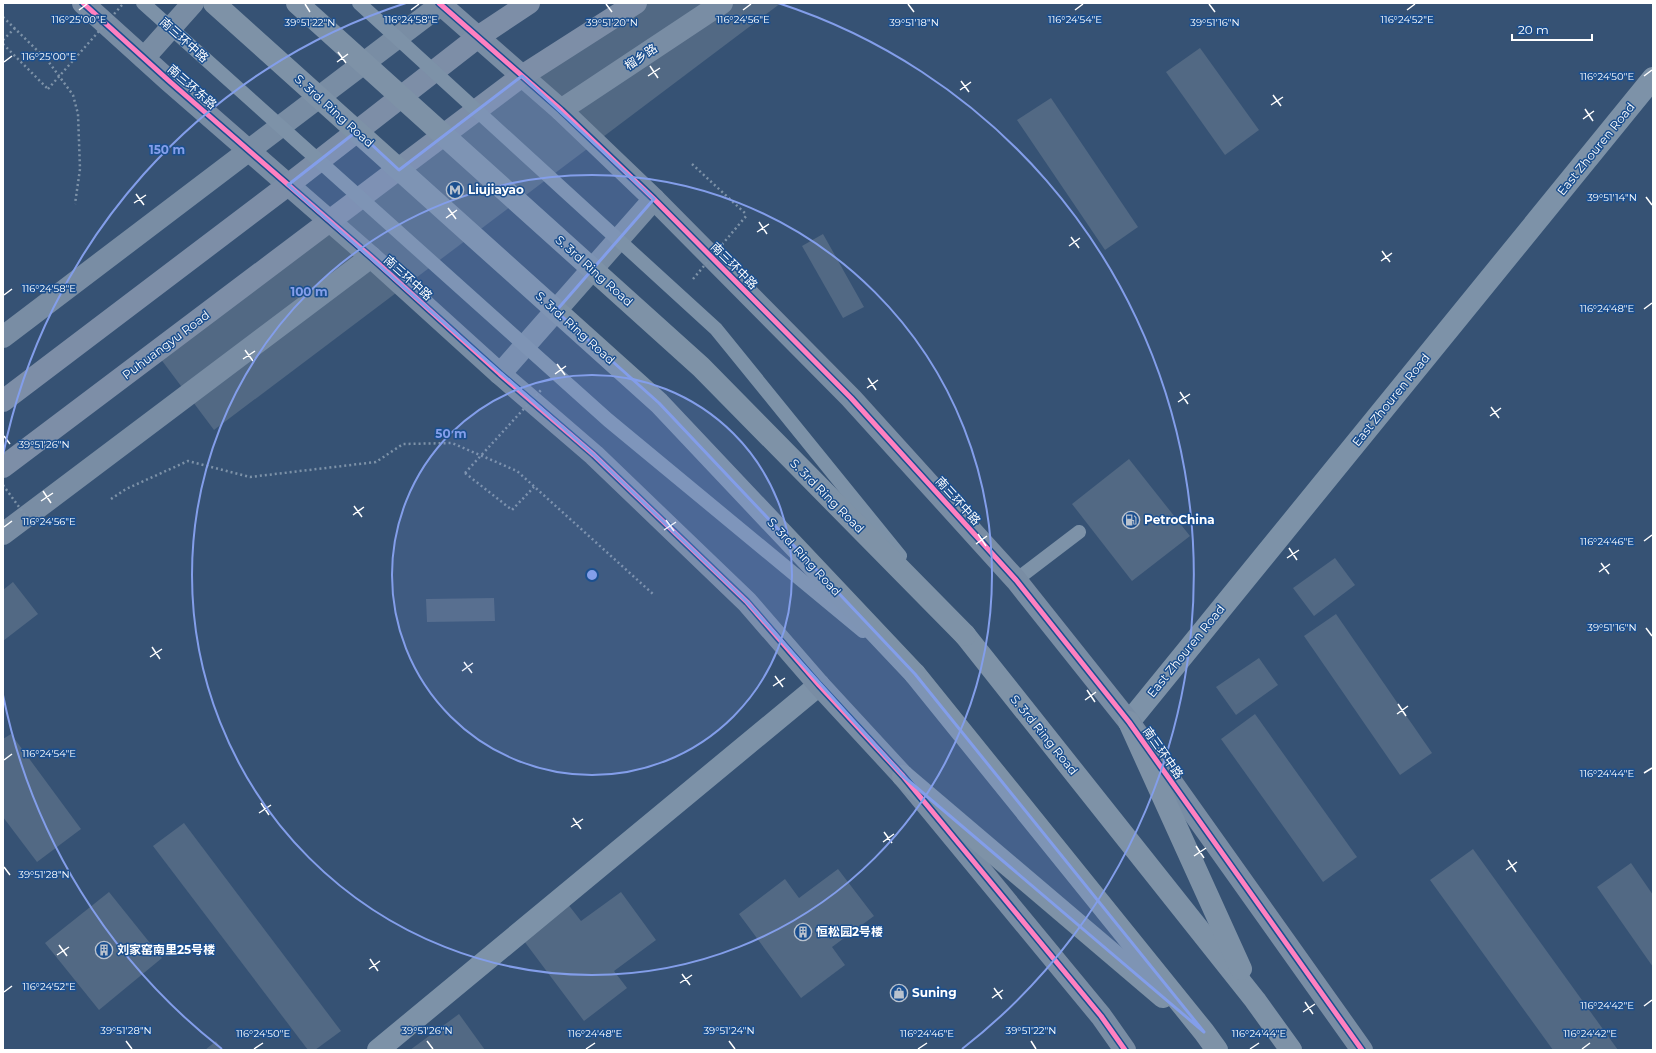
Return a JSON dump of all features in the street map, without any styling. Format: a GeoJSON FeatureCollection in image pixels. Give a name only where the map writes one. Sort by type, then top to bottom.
{"type":"FeatureCollection","features":[{"type":"Feature","properties":{"kind":"highway","name":"S. 3rd. Ring Road"},"geometry":{"type":"LineString","coordinates":[[214,3],[659,404],[915,674]]}},
{"type":"Feature","properties":{"kind":"highway","name":"S. 3rd Ring Road"},"geometry":{"type":"LineString","coordinates":[[297,3],[701,367],[965,635],[1255,1000],[1291,1050]]}},
{"type":"Feature","properties":{"kind":"highway"},"geometry":{"type":"LineString","coordinates":[[915,674],[1217,1050]]}},
{"type":"Feature","properties":{"kind":"highway"},"geometry":{"type":"LineString","coordinates":[[1129,722],[1255,1000]]}},
{"type":"Feature","properties":{"kind":"highway"},"geometry":{"type":"LineString","coordinates":[[903,776],[1204,1032]]}},
{"type":"Feature","properties":{"kind":"main road"},"geometry":{"type":"LineString","coordinates":[[3,401],[288,185],[478,37],[529,3]]}},
{"type":"Feature","properties":{"kind":"main road","name":"Puhuangyu Road"},"geometry":{"type":"LineString","coordinates":[[3,467],[522,76],[636,3]]}},
{"type":"Feature","properties":{"kind":"street","name":"南三环东路"},"geometry":{"type":"LineString","coordinates":[[84,3],[288,185]]}},
{"type":"Feature","properties":{"kind":"street"},"geometry":{"type":"LineString","coordinates":[[144,58],[193,3]]}},
{"type":"Feature","properties":{"kind":"street","name":"榴乡路"},"geometry":{"type":"LineString","coordinates":[[561,110],[722,3]]}},
{"type":"Feature","properties":{"kind":"street"},"geometry":{"type":"LineString","coordinates":[[3,337],[441,4]]}},
{"type":"Feature","properties":{"kind":"street","name":"南三环中路"},"geometry":{"type":"LineString","coordinates":[[441,4],[561,110],[654,200],[851,398],[1016,580],[1129,722],[1362,1050]]}},
{"type":"Feature","properties":{"kind":"street","name":"East Zhouren Road"},"geometry":{"type":"LineString","coordinates":[[1129,722],[1653,78]]}},
{"type":"Feature","properties":{"kind":"street","name":"南三环中路"},"geometry":{"type":"LineString","coordinates":[[288,185],[371,257],[500,374],[594,455],[747,602],[819,685],[903,776],[1101,1016],[1126,1050]]}},
{"type":"Feature","properties":{"kind":"street"},"geometry":{"type":"LineString","coordinates":[[500,374],[654,200]]}},
{"type":"Feature","properties":{"kind":"street"},"geometry":{"type":"LineString","coordinates":[[3,534],[371,257]]}},
{"type":"Feature","properties":{"kind":"street"},"geometry":{"type":"LineString","coordinates":[[378,1050],[819,685]]}},
{"type":"Feature","properties":{"kind":"lane","name":"南三环中路"},"geometry":{"type":"LineString","coordinates":[[143,3],[608,420],[915,674]]}},
{"type":"Feature","properties":{"kind":"lane"},"geometry":{"type":"LineString","coordinates":[[359,3],[716,329],[965,635]]}},
{"type":"Feature","properties":{"kind":"lane"},"geometry":{"type":"LineString","coordinates":[[1016,580],[1079,532]]}},
{"type":"Feature","properties":{"kind":"path"},"geometry":{"type":"LineString","coordinates":[[3,44],[48,89],[123,3]]}},
{"type":"Feature","properties":{"kind":"path"},"geometry":{"type":"LineString","coordinates":[[3,17],[48,61],[73,95],[78,114],[80,169],[76,204]]}},
{"type":"Feature","properties":{"kind":"path"},"geometry":{"type":"LineString","coordinates":[[3,40],[14,28]]}},
{"type":"Feature","properties":{"kind":"path"},"geometry":{"type":"LineString","coordinates":[[692,164],[747,215]]}},
{"type":"Feature","properties":{"kind":"path"},"geometry":{"type":"LineString","coordinates":[[111,498],[126,489],[188,461],[250,477],[376,462],[402,444],[452,443],[517,471],[653,594]]}},
{"type":"Feature","properties":{"kind":"path"},"geometry":{"type":"LineString","coordinates":[[465,473],[512,510],[534,487]]}},
{"type":"Feature","properties":{"kind":"path"},"geometry":{"type":"LineString","coordinates":[[3,486],[30,522]]}},
{"type":"Feature","properties":{"kind":"highlighted area"},"geometry":{"type":"Polygon","coordinates":[[[522,76],[654,199],[556,311],[659,403],[915,674],[1204,1032],[903,776],[747,602],[594,455],[288,185],[357,131],[399,170],[522,76]]]}},
{"type":"Feature","properties":{"kind":"building"},"geometry":{"type":"Polygon","coordinates":[[[622,3],[781,3],[214,430],[157,354],[622,3]]]}},
{"type":"Feature","properties":{"kind":"building"},"geometry":{"type":"Polygon","coordinates":[[[1200,48],[1259,130],[1225,155],[1166,72],[1200,48]]]}},
{"type":"Feature","properties":{"kind":"building"},"geometry":{"type":"Polygon","coordinates":[[[1051,98],[1138,227],[1105,250],[1017,120],[1051,98]]]}},
{"type":"Feature","properties":{"kind":"building"},"geometry":{"type":"Polygon","coordinates":[[[823,234],[864,307],[843,318],[802,246],[823,234]]]}},
{"type":"Feature","properties":{"kind":"building","name":"PetroChina"},"geometry":{"type":"Polygon","coordinates":[[[1129,459],[1190,536],[1132,581],[1072,504],[1129,459]]]}},
{"type":"Feature","properties":{"kind":"building"},"geometry":{"type":"Polygon","coordinates":[[[1335,558],[1355,585],[1314,616],[1293,588],[1335,558]]]}},
{"type":"Feature","properties":{"kind":"building"},"geometry":{"type":"Polygon","coordinates":[[[13,582],[38,614],[3,641],[3,590],[13,582]]]}},
{"type":"Feature","properties":{"kind":"building"},"geometry":{"type":"Polygon","coordinates":[[[494,598],[495,621],[427,622],[426,599],[494,598]]]}},
{"type":"Feature","properties":{"kind":"building"},"geometry":{"type":"Polygon","coordinates":[[[1336,614],[1432,753],[1400,775],[1304,636],[1336,614]]]}},
{"type":"Feature","properties":{"kind":"building"},"geometry":{"type":"Polygon","coordinates":[[[1259,658],[1278,685],[1236,715],[1216,687],[1259,658]]]}},
{"type":"Feature","properties":{"kind":"building"},"geometry":{"type":"Polygon","coordinates":[[[1255,714],[1357,857],[1323,882],[1221,739],[1255,714]]]}},
{"type":"Feature","properties":{"kind":"building"},"geometry":{"type":"Polygon","coordinates":[[[11,734],[81,829],[37,862],[3,817],[3,739],[11,734]]]}},
{"type":"Feature","properties":{"kind":"building"},"geometry":{"type":"Polygon","coordinates":[[[184,823],[341,1031],[315,1050],[308,1050],[153,846],[184,823]]]}},
{"type":"Feature","properties":{"kind":"building"},"geometry":{"type":"Polygon","coordinates":[[[1473,849],[1618,1050],[1553,1050],[1430,880],[1473,849]]]}},
{"type":"Feature","properties":{"kind":"building"},"geometry":{"type":"Polygon","coordinates":[[[1631,863],[1653,895],[1653,967],[1597,887],[1631,863]]]}},
{"type":"Feature","properties":{"kind":"building","name":"恒松园2号楼"},"geometry":{"type":"Polygon","coordinates":[[[838,869],[874,916],[832,947],[845,965],[801,998],[739,914],[785,879],[799,898],[838,869]]]}},
{"type":"Feature","properties":{"kind":"building","name":"刘家窑南里25号楼"},"geometry":{"type":"Polygon","coordinates":[[[109,892],[162,958],[99,1010],[45,943],[109,892]]]}},
{"type":"Feature","properties":{"kind":"building"},"geometry":{"type":"Polygon","coordinates":[[[621,892],[656,940],[614,971],[627,988],[584,1021],[521,937],[567,903],[581,921],[621,892]]]}},
{"type":"Feature","properties":{"kind":"building"},"geometry":{"type":"Polygon","coordinates":[[[459,1014],[485,1050],[410,1050],[459,1014]]]}},
{"type":"Feature","properties":{"kind":"building"},"geometry":{"type":"Polygon","coordinates":[[[216,1041],[222,1050],[205,1050],[216,1041]]]}},
{"type":"Feature","properties":{"kind":"cycle path"},"geometry":{"type":"LineString","coordinates":[[83,3],[168,80],[371,257],[500,374],[594,455],[747,602],[819,685],[903,776],[1101,1016],[1125,1050]]}},
{"type":"Feature","properties":{"kind":"cycle path"},"geometry":{"type":"LineString","coordinates":[[439,3],[561,110],[654,199],[851,398],[1016,580],[1129,722],[1362,1050]]}},
{"type":"Feature","properties":{"kind":"place","name":"Liujiayao"},"geometry":{"type":"Point","coordinates":[455,190]}},
{"type":"Feature","properties":{"kind":"place","name":"PetroChina"},"geometry":{"type":"Point","coordinates":[1131,520]}},
{"type":"Feature","properties":{"kind":"place","name":"恒松园2号楼"},"geometry":{"type":"Point","coordinates":[803,932]}},
{"type":"Feature","properties":{"kind":"place","name":"刘家窑南里25号楼"},"geometry":{"type":"Point","coordinates":[104,950]}},
{"type":"Feature","properties":{"kind":"place","name":"Suning"},"geometry":{"type":"Point","coordinates":[899,993]}}]}
